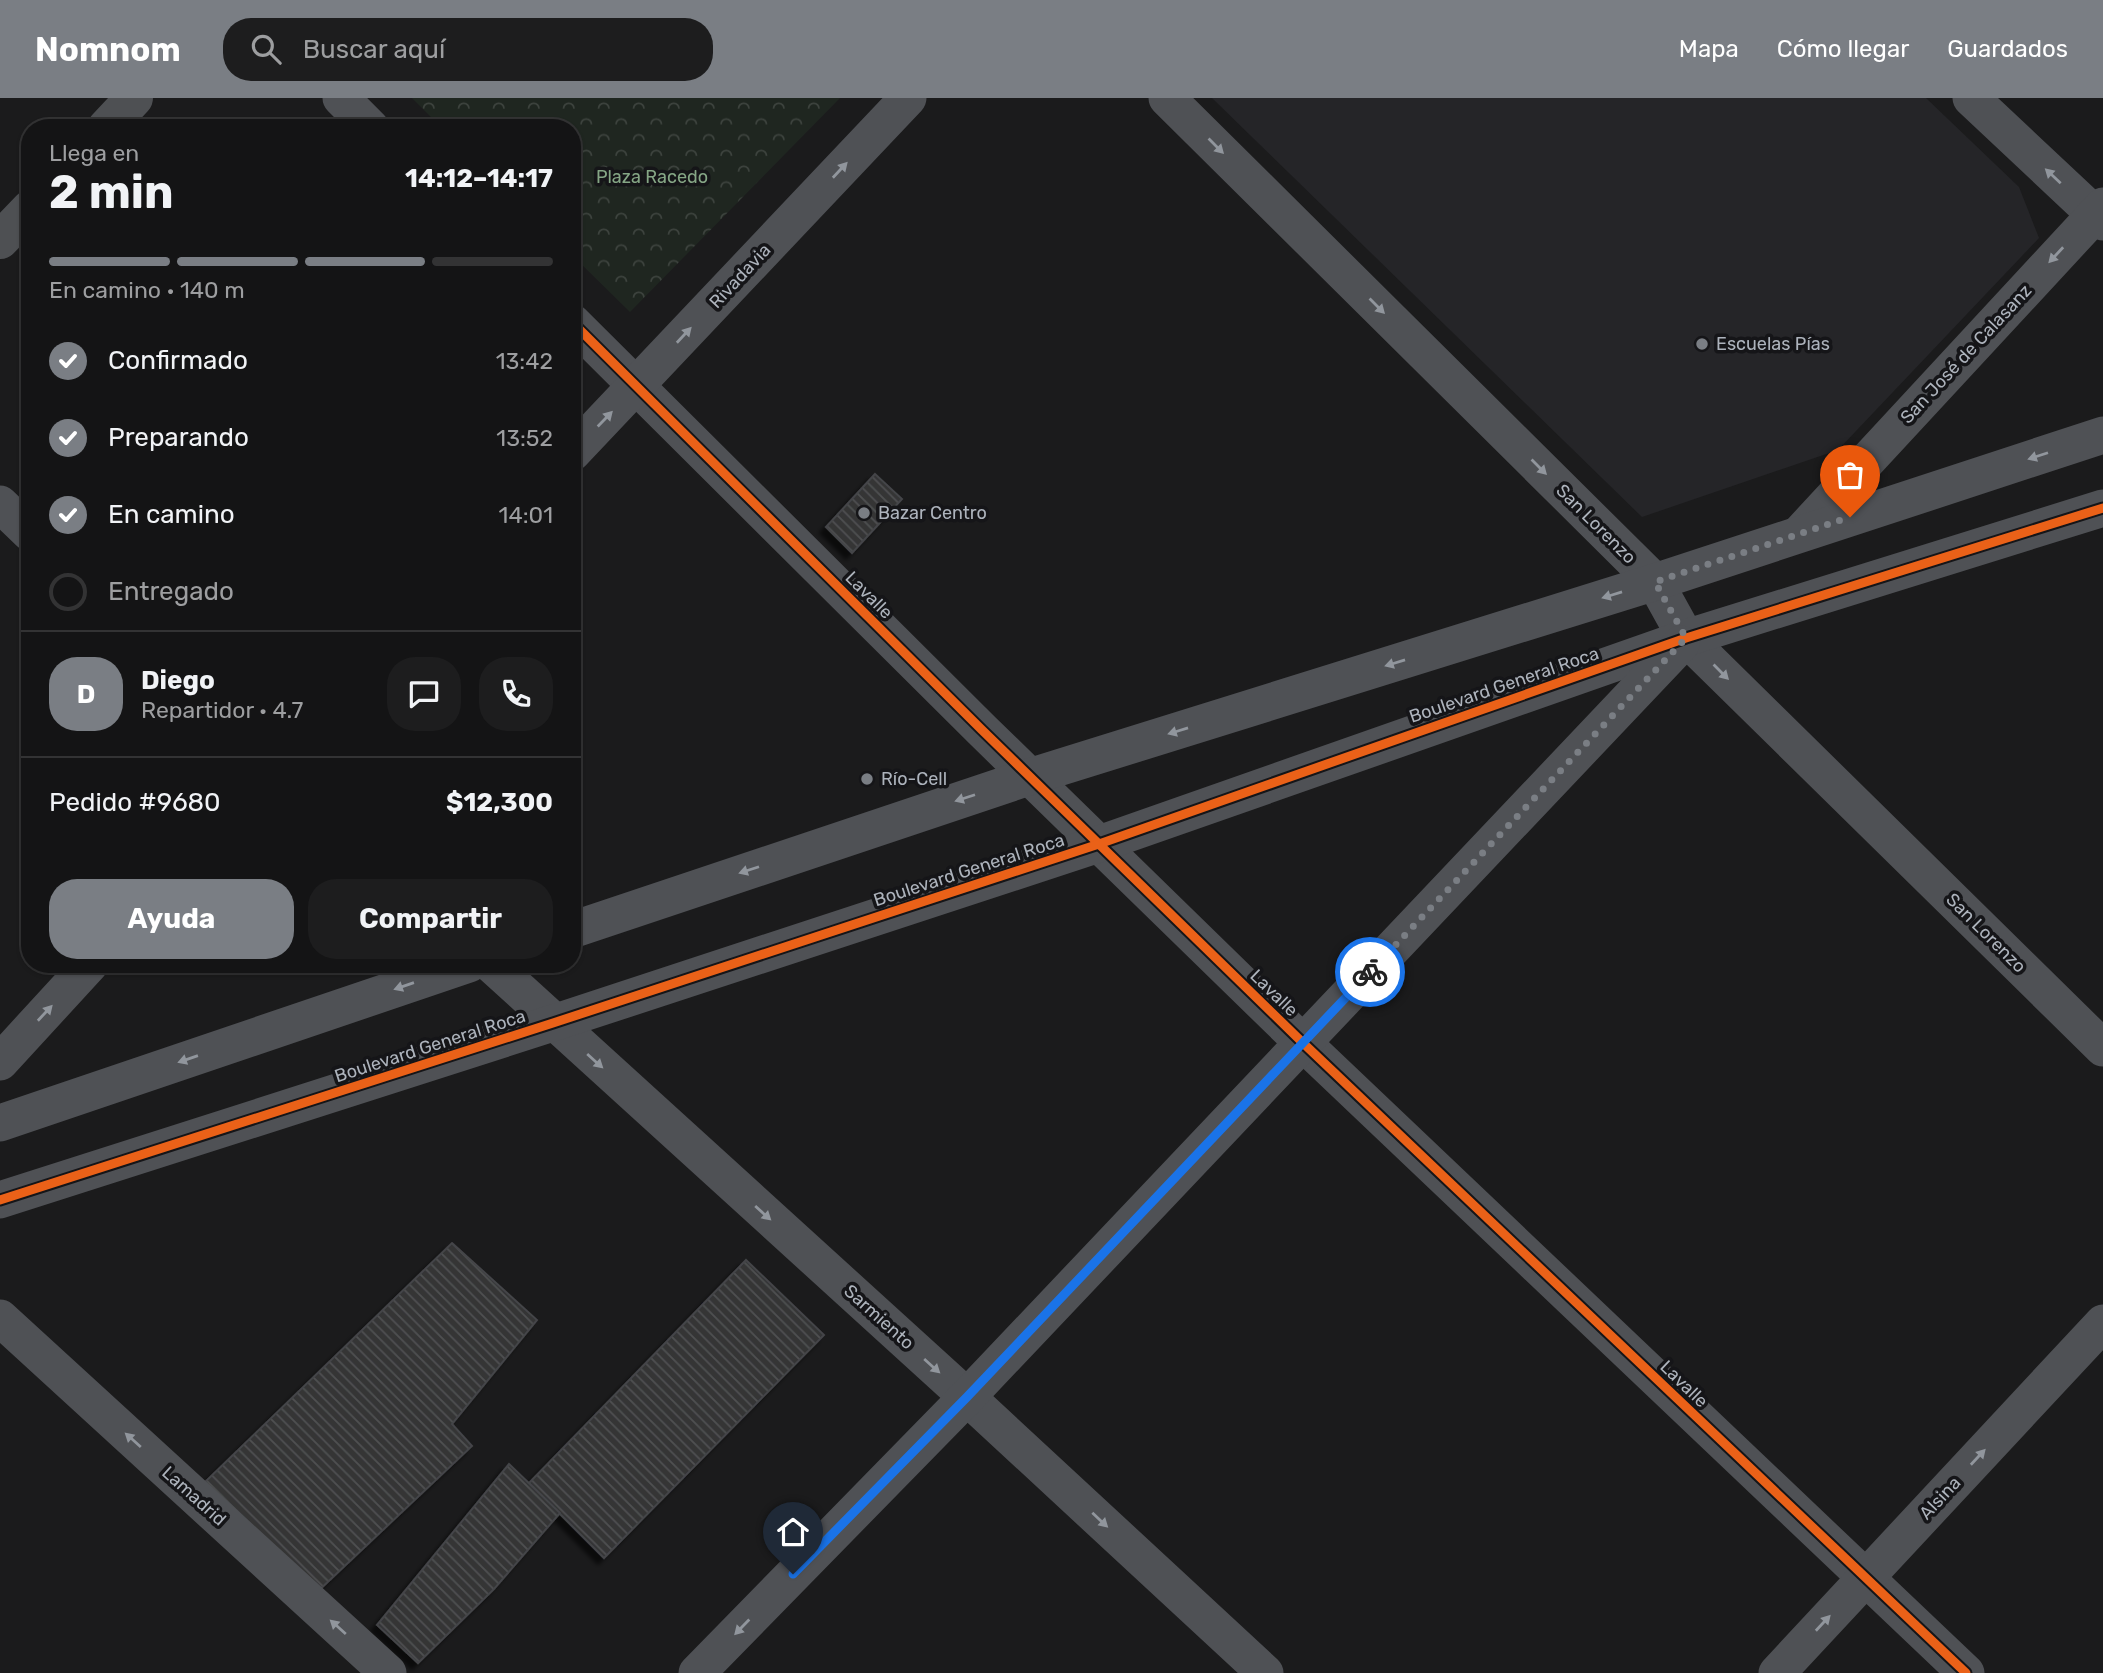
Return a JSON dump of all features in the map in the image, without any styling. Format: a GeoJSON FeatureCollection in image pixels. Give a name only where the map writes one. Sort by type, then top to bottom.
{"type":"FeatureCollection","features":[{"type":"Feature","properties":{"kind":"main road"},"geometry":{"type":"LineString","coordinates":[[114,119],[134,98]]}},
{"type":"Feature","properties":{"kind":"main road"},"geometry":{"type":"LineString","coordinates":[[0,240],[21,218]]}},
{"type":"Feature","properties":{"kind":"street"},"geometry":{"type":"LineString","coordinates":[[341,98],[363,119]]}},
{"type":"Feature","properties":{"kind":"street","name":"Rivadavia"},"geometry":{"type":"LineString","coordinates":[[581,444],[908,98]]}},
{"type":"Feature","properties":{"kind":"street","name":"San Lorenzo"},"geometry":{"type":"LineString","coordinates":[[1167,98],[1655,582],[1686,638],[2103,1048]]}},
{"type":"Feature","properties":{"kind":"street"},"geometry":{"type":"LineString","coordinates":[[1971,98],[2100,214]]}},
{"type":"Feature","properties":{"kind":"street","name":"San José de Calasanz"},"geometry":{"type":"LineString","coordinates":[[1800,534],[2100,214]]}},
{"type":"Feature","properties":{"kind":"street","name":"Lavalle"},"geometry":{"type":"LineString","coordinates":[[581,331],[1030,777],[1302,1042],[1966,1673]]}},
{"type":"Feature","properties":{"kind":"street"},"geometry":{"type":"LineString","coordinates":[[581,926],[1030,777],[1655,582],[2103,435]]}},
{"type":"Feature","properties":{"kind":"street"},"geometry":{"type":"LineString","coordinates":[[0,504],[21,524]]}},
{"type":"Feature","properties":{"kind":"street","name":"Boulevard General Roca"},"geometry":{"type":"LineString","coordinates":[[0,1200],[1099,844],[1686,638],[2103,508]]}},
{"type":"Feature","properties":{"kind":"street"},"geometry":{"type":"LineString","coordinates":[[697,1673],[967,1397],[1686,638]]}},
{"type":"Feature","properties":{"kind":"street"},"geometry":{"type":"LineString","coordinates":[[0,1062],[82,973]]}},
{"type":"Feature","properties":{"kind":"street"},"geometry":{"type":"LineString","coordinates":[[0,1123],[442,973]]}},
{"type":"Feature","properties":{"kind":"street","name":"Sarmiento"},"geometry":{"type":"LineString","coordinates":[[500,973],[967,1397],[1265,1673]]}},
{"type":"Feature","properties":{"kind":"street","name":"Lamadrid"},"geometry":{"type":"LineString","coordinates":[[0,1318],[388,1673]]}},
{"type":"Feature","properties":{"kind":"street","name":"Alsina"},"geometry":{"type":"LineString","coordinates":[[1777,1673],[2103,1323]]}},
{"type":"Feature","properties":{"kind":"shaded area","name":"Escuelas Pías"},"geometry":{"type":"Polygon","coordinates":[[[1212,98],[1926,98],[2019,187],[2039,238],[1838,450],[1642,517],[1212,98]]]}},
{"type":"Feature","properties":{"kind":"green space","name":"Plaza Racedo"},"geometry":{"type":"Polygon","coordinates":[[[412,98],[840,98],[630,312],[581,264],[581,119],[433,119],[412,98]]]}},
{"type":"Feature","properties":{"kind":"building","name":"Bazar Centro"},"geometry":{"type":"Polygon","coordinates":[[[875,474],[902,499],[852,553],[826,527],[875,474]]]}},
{"type":"Feature","properties":{"kind":"building"},"geometry":{"type":"Polygon","coordinates":[[[452,1243],[537,1320],[452,1424],[472,1446],[316,1593],[203,1484],[452,1243]]]}},
{"type":"Feature","properties":{"kind":"building"},"geometry":{"type":"Polygon","coordinates":[[[746,1260],[824,1335],[604,1558],[529,1483],[746,1260]]]}},
{"type":"Feature","properties":{"kind":"building"},"geometry":{"type":"Polygon","coordinates":[[[509,1464],[560,1513],[494,1589],[418,1663],[377,1625],[509,1464]]]}},
{"type":"Feature","properties":{"kind":"cycle path"},"geometry":{"type":"LineString","coordinates":[[581,331],[982,730],[1302,1042],[1966,1673]]}},
{"type":"Feature","properties":{"kind":"cycle path"},"geometry":{"type":"LineString","coordinates":[[0,1200],[1099,844],[1686,638],[2103,508]]}},
{"type":"Feature","properties":{"kind":"way so far"},"geometry":{"type":"LineString","coordinates":[[1370,972],[1686,638],[1655,582],[1850,517]]}},
{"type":"Feature","properties":{"kind":"place","name":"Escuelas Pías"},"geometry":{"type":"Point","coordinates":[1702,344]}},
{"type":"Feature","properties":{"kind":"place","name":"Bazar Centro"},"geometry":{"type":"Point","coordinates":[864,513]}},
{"type":"Feature","properties":{"kind":"place","name":"Río-Cell"},"geometry":{"type":"Point","coordinates":[867,779]}},
{"type":"Feature","properties":{"kind":"route"},"geometry":{"type":"LineString","coordinates":[[793,1574],[967,1397],[1370,972]]}}]}
